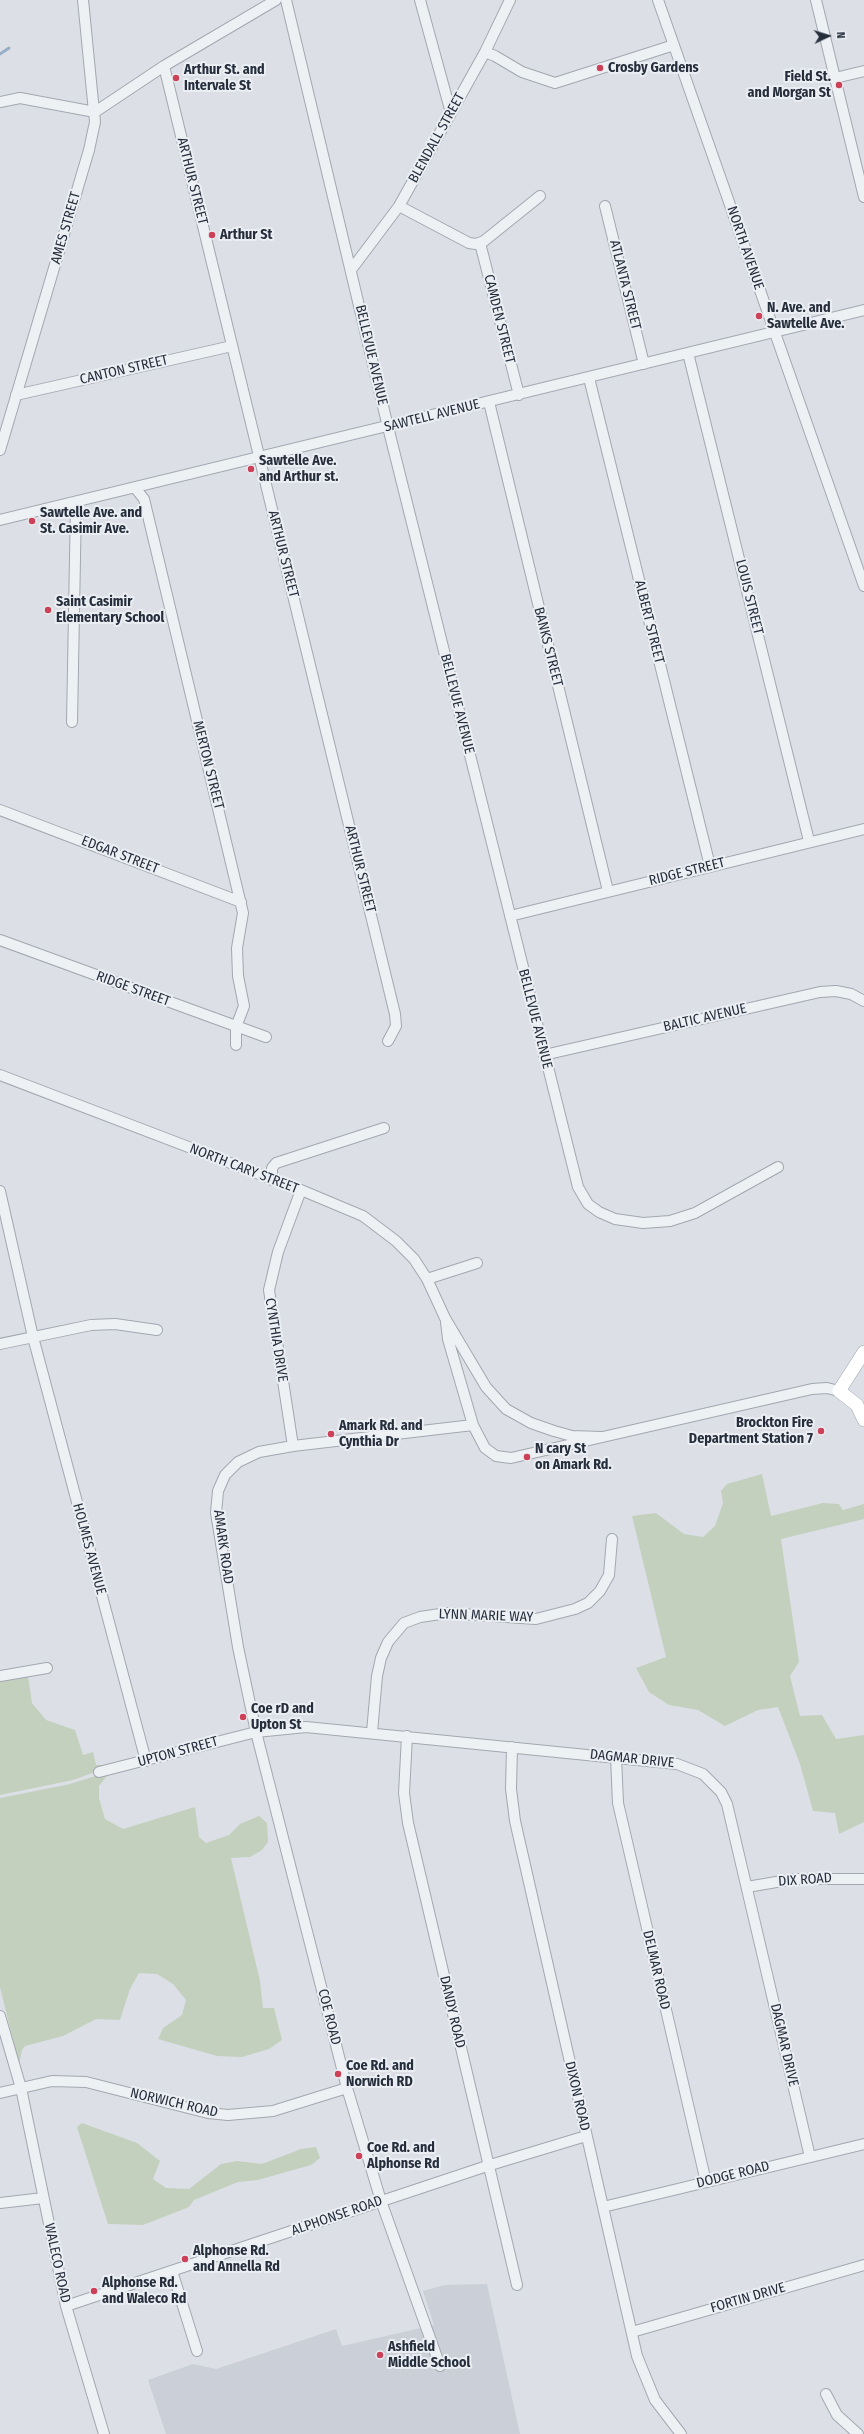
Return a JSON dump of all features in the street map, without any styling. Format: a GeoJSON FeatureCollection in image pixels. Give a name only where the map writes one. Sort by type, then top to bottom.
{"type":"FeatureCollection","features":[{"type":"Feature","properties":{"kind":"main road"},"geometry":{"type":"LineString","coordinates":[[864,1352],[839,1391],[857,1405],[864,1420]]}},
{"type":"Feature","properties":{"kind":"street","name":"AMES STREET"},"geometry":{"type":"LineString","coordinates":[[0,450],[2,437],[16,395],[89,150],[95,112],[83,0]]}},
{"type":"Feature","properties":{"kind":"street"},"geometry":{"type":"LineString","coordinates":[[0,102],[20,98],[95,112],[164,66],[276,0]]}},
{"type":"Feature","properties":{"kind":"street","name":"BELLEVUE AVENUE"},"geometry":{"type":"LineString","coordinates":[[286,0],[388,427],[578,1187],[588,1204],[599,1212],[615,1219],[630,1222],[670,1221],[695,1213],[778,1167]]}},
{"type":"Feature","properties":{"kind":"street"},"geometry":{"type":"LineString","coordinates":[[420,0],[451,112]]}},
{"type":"Feature","properties":{"kind":"street","name":"BLENDALL STREET"},"geometry":{"type":"LineString","coordinates":[[351,270],[399,206],[485,52],[510,0]]}},
{"type":"Feature","properties":{"kind":"street","name":"NORTH AVENUE"},"geometry":{"type":"LineString","coordinates":[[658,0],[864,586]]}},
{"type":"Feature","properties":{"kind":"street"},"geometry":{"type":"LineString","coordinates":[[816,0],[861,176],[864,197]]}},
{"type":"Feature","properties":{"kind":"street"},"geometry":{"type":"LineString","coordinates":[[485,52],[495,56],[522,72],[555,83],[674,45]]}},
{"type":"Feature","properties":{"kind":"street","name":"ARTHUR STREET"},"geometry":{"type":"LineString","coordinates":[[164,66],[396,1021],[388,1041]]}},
{"type":"Feature","properties":{"kind":"street"},"geometry":{"type":"LineString","coordinates":[[835,78],[864,71]]}},
{"type":"Feature","properties":{"kind":"street"},"geometry":{"type":"LineString","coordinates":[[399,206],[469,242],[480,244],[540,196]]}},
{"type":"Feature","properties":{"kind":"street","name":"ATLANTA STREET"},"geometry":{"type":"LineString","coordinates":[[606,206],[644,364]]}},
{"type":"Feature","properties":{"kind":"street","name":"CAMDEN STREET"},"geometry":{"type":"LineString","coordinates":[[480,244],[518,395]]}},
{"type":"Feature","properties":{"kind":"street","name":"SAWTELL AVENUE"},"geometry":{"type":"LineString","coordinates":[[0,520],[260,459],[864,310]]}},
{"type":"Feature","properties":{"kind":"street","name":"CANTON STREET"},"geometry":{"type":"LineString","coordinates":[[16,395],[232,346]]}},
{"type":"Feature","properties":{"kind":"street","name":"LOUIS STREET"},"geometry":{"type":"LineString","coordinates":[[688,353],[809,841]]}},
{"type":"Feature","properties":{"kind":"street","name":"ALBERT STREET"},"geometry":{"type":"LineString","coordinates":[[589,378],[710,866]]}},
{"type":"Feature","properties":{"kind":"street","name":"BANKS STREET"},"geometry":{"type":"LineString","coordinates":[[489,402],[608,891]]}},
{"type":"Feature","properties":{"kind":"street","name":"MERTON STREET"},"geometry":{"type":"LineString","coordinates":[[136,489],[144,499],[243,913],[237,948],[238,976],[244,1006],[236,1026],[236,1045]]}},
{"type":"Feature","properties":{"kind":"street"},"geometry":{"type":"LineString","coordinates":[[72,722],[76,503]]}},
{"type":"Feature","properties":{"kind":"street","name":"EDGAR STREET"},"geometry":{"type":"LineString","coordinates":[[0,810],[241,902]]}},
{"type":"Feature","properties":{"kind":"street","name":"RIDGE STREET"},"geometry":{"type":"LineString","coordinates":[[510,916],[809,841],[864,829]]}},
{"type":"Feature","properties":{"kind":"street","name":"RIDGE STREET"},"geometry":{"type":"LineString","coordinates":[[0,940],[266,1037]]}},
{"type":"Feature","properties":{"kind":"street","name":"BALTIC AVENUE"},"geometry":{"type":"LineString","coordinates":[[544,1055],[820,992],[836,990],[851,994],[864,1001]]}},
{"type":"Feature","properties":{"kind":"street","name":"NORTH CARY STREET"},"geometry":{"type":"LineString","coordinates":[[0,1075],[301,1190],[363,1216],[396,1241],[414,1259],[427,1279],[445,1318],[486,1387],[506,1409],[531,1423],[554,1431],[572,1436],[601,1437]]}},
{"type":"Feature","properties":{"kind":"street"},"geometry":{"type":"LineString","coordinates":[[272,1180],[272,1168],[276,1163],[384,1128]]}},
{"type":"Feature","properties":{"kind":"street","name":"CYNTHIA DRIVE"},"geometry":{"type":"LineString","coordinates":[[293,1446],[269,1290],[278,1252],[301,1190]]}},
{"type":"Feature","properties":{"kind":"street","name":"HOLMES AVENUE"},"geometry":{"type":"LineString","coordinates":[[0,1191],[33,1337],[146,1761]]}},
{"type":"Feature","properties":{"kind":"street"},"geometry":{"type":"LineString","coordinates":[[427,1279],[477,1263]]}},
{"type":"Feature","properties":{"kind":"street","name":"NORTH CARY STREET"},"geometry":{"type":"LineString","coordinates":[[445,1318],[448,1339],[473,1425],[485,1448],[496,1456],[511,1458],[812,1389],[827,1388],[839,1391]]}},
{"type":"Feature","properties":{"kind":"street"},"geometry":{"type":"LineString","coordinates":[[0,1344],[91,1325],[115,1324],[157,1330]]}},
{"type":"Feature","properties":{"kind":"street","name":"AMARK ROAD"},"geometry":{"type":"LineString","coordinates":[[256,1732],[238,1647],[216,1513],[218,1491],[225,1475],[238,1462],[259,1452],[293,1446],[473,1425]]}},
{"type":"Feature","properties":{"kind":"street","name":"LYNN MARIE WAY"},"geometry":{"type":"LineString","coordinates":[[372,1732],[377,1676],[381,1658],[388,1642],[404,1623],[420,1616],[447,1613],[536,1619],[575,1609],[588,1603],[600,1591],[610,1575],[612,1539]]}},
{"type":"Feature","properties":{"kind":"street"},"geometry":{"type":"LineString","coordinates":[[0,1675],[47,1668]]}},
{"type":"Feature","properties":{"kind":"street","name":"DAGMAR DRIVE"},"geometry":{"type":"LineString","coordinates":[[256,1732],[306,1727],[372,1732],[677,1764],[704,1774],[714,1783],[727,1804],[810,2157]]}},
{"type":"Feature","properties":{"kind":"street","name":"UPTON STREET"},"geometry":{"type":"LineString","coordinates":[[99,1772],[256,1732]]}},
{"type":"Feature","properties":{"kind":"street","name":"COE ROAD"},"geometry":{"type":"LineString","coordinates":[[256,1732],[347,2088],[381,2201],[440,2366]]}},
{"type":"Feature","properties":{"kind":"street","name":"DANDY ROAD"},"geometry":{"type":"LineString","coordinates":[[407,1736],[404,1793],[408,1823],[487,2166],[517,2285]]}},
{"type":"Feature","properties":{"kind":"street","name":"DIXON ROAD"},"geometry":{"type":"LineString","coordinates":[[512,1747],[511,1789],[515,1821],[637,2356],[655,2400],[681,2434]]}},
{"type":"Feature","properties":{"kind":"street","name":"DELMAR ROAD"},"geometry":{"type":"LineString","coordinates":[[616,1757],[616,1789],[619,1809],[706,2182]]}},
{"type":"Feature","properties":{"kind":"street","name":"DIX ROAD"},"geometry":{"type":"LineString","coordinates":[[747,1887],[794,1878],[864,1878]]}},
{"type":"Feature","properties":{"kind":"street","name":"WALECO ROAD"},"geometry":{"type":"LineString","coordinates":[[0,2016],[21,2088],[66,2306],[104,2434]]}},
{"type":"Feature","properties":{"kind":"street","name":"NORWICH ROAD"},"geometry":{"type":"LineString","coordinates":[[0,2093],[52,2081],[86,2082],[208,2113],[228,2115],[273,2111],[347,2088]]}},
{"type":"Feature","properties":{"kind":"street","name":"ALPHONSE ROAD"},"geometry":{"type":"LineString","coordinates":[[66,2306],[487,2166],[586,2136]]}},
{"type":"Feature","properties":{"kind":"street","name":"DODGE ROAD"},"geometry":{"type":"LineString","coordinates":[[603,2207],[864,2144]]}},
{"type":"Feature","properties":{"kind":"street"},"geometry":{"type":"LineString","coordinates":[[0,2203],[43,2198]]}},
{"type":"Feature","properties":{"kind":"street","name":"FORTIN DRIVE"},"geometry":{"type":"LineString","coordinates":[[632,2332],[864,2265]]}},
{"type":"Feature","properties":{"kind":"street"},"geometry":{"type":"LineString","coordinates":[[172,2271],[197,2351]]}},
{"type":"Feature","properties":{"kind":"street"},"geometry":{"type":"LineString","coordinates":[[826,2394],[837,2415],[858,2434]]}},
{"type":"Feature","properties":{"kind":"shaded area","name":"Ashfield Middle School"},"geometry":{"type":"Polygon","coordinates":[[[487,2284],[520,2434],[166,2434],[148,2380],[193,2364],[216,2369],[336,2329],[342,2346],[434,2325],[423,2291],[445,2285],[487,2284]]]}},
{"type":"Feature","properties":{"kind":"green space"},"geometry":{"type":"Polygon","coordinates":[[[762,1474],[771,1516],[823,1503],[839,1504],[843,1510],[864,1504],[864,1519],[781,1539],[799,1662],[790,1676],[800,1716],[822,1715],[836,1739],[864,1735],[864,1822],[839,1834],[835,1813],[813,1811],[800,1764],[778,1707],[758,1710],[725,1726],[698,1710],[669,1705],[649,1692],[636,1668],[666,1657],[632,1516],[656,1513],[684,1534],[703,1537],[715,1526],[723,1503],[721,1491],[727,1484],[762,1474]]]}},
{"type":"Feature","properties":{"kind":"green space"},"geometry":{"type":"Polygon","coordinates":[[[28,1676],[32,1703],[46,1720],[75,1730],[83,1755],[93,1752],[96,1765],[105,1765],[106,1768],[73,1780],[0,1795],[0,1682],[28,1676]]]}},
{"type":"Feature","properties":{"kind":"green space"},"geometry":{"type":"Polygon","coordinates":[[[105,1773],[107,1776],[99,1786],[99,1798],[105,1819],[123,1829],[195,1807],[199,1837],[206,1843],[229,1835],[240,1824],[259,1816],[267,1823],[268,1842],[262,1850],[250,1857],[231,1858],[260,1981],[263,2008],[274,2008],[282,2040],[269,2049],[242,2057],[217,2056],[158,2039],[163,2028],[182,2015],[186,2000],[173,1984],[157,1974],[139,1973],[130,1989],[120,2020],[96,2019],[63,2036],[25,2046],[22,2050],[19,2064],[0,1987],[0,1798],[70,1784],[105,1773]]]}},
{"type":"Feature","properties":{"kind":"green space"},"geometry":{"type":"Polygon","coordinates":[[[82,2123],[137,2143],[160,2161],[153,2179],[166,2188],[189,2189],[221,2164],[237,2161],[262,2164],[301,2149],[316,2147],[320,2158],[311,2165],[258,2180],[238,2182],[194,2200],[189,2207],[143,2225],[108,2224],[77,2127],[82,2123]]]}},
{"type":"Feature","properties":{"kind":"waterway"},"geometry":{"type":"LineString","coordinates":[[0,54],[9,48]]}},
{"type":"Feature","properties":{"kind":"place","name":"Crosby Gardens"},"geometry":{"type":"Point","coordinates":[600,68]}},
{"type":"Feature","properties":{"kind":"place","name":"Arthur St. and Intervale St"},"geometry":{"type":"Point","coordinates":[176,78]}},
{"type":"Feature","properties":{"kind":"place","name":"Field St. and Morgan St"},"geometry":{"type":"Point","coordinates":[839,85]}},
{"type":"Feature","properties":{"kind":"place","name":"Arthur St"},"geometry":{"type":"Point","coordinates":[212,235]}},
{"type":"Feature","properties":{"kind":"place","name":"N. Ave. and Sawtelle Ave."},"geometry":{"type":"Point","coordinates":[759,316]}},
{"type":"Feature","properties":{"kind":"place","name":"Sawtelle Ave. and Arthur st."},"geometry":{"type":"Point","coordinates":[251,469]}},
{"type":"Feature","properties":{"kind":"place","name":"Sawtelle Ave. and St. Casimir Ave."},"geometry":{"type":"Point","coordinates":[32,521]}},
{"type":"Feature","properties":{"kind":"place","name":"Saint Casimir Elementary School"},"geometry":{"type":"Point","coordinates":[48,610]}},
{"type":"Feature","properties":{"kind":"place","name":"Brockton Fire Department Station 7"},"geometry":{"type":"Point","coordinates":[821,1431]}},
{"type":"Feature","properties":{"kind":"place","name":"Amark Rd. and Cynthia Dr"},"geometry":{"type":"Point","coordinates":[331,1434]}},
{"type":"Feature","properties":{"kind":"place","name":"N cary St on Amark Rd."},"geometry":{"type":"Point","coordinates":[527,1457]}},
{"type":"Feature","properties":{"kind":"place","name":"Coe rD and Upton St"},"geometry":{"type":"Point","coordinates":[243,1717]}},
{"type":"Feature","properties":{"kind":"place","name":"Coe Rd. and Norwich RD"},"geometry":{"type":"Point","coordinates":[338,2074]}},
{"type":"Feature","properties":{"kind":"place","name":"Coe Rd. and Alphonse Rd"},"geometry":{"type":"Point","coordinates":[359,2156]}},
{"type":"Feature","properties":{"kind":"place","name":"Alphonse Rd. and Annella Rd"},"geometry":{"type":"Point","coordinates":[185,2259]}},
{"type":"Feature","properties":{"kind":"place","name":"Alphonse Rd. and Waleco Rd"},"geometry":{"type":"Point","coordinates":[94,2291]}},
{"type":"Feature","properties":{"kind":"place","name":"Ashfield Middle School"},"geometry":{"type":"Point","coordinates":[380,2355]}}]}
